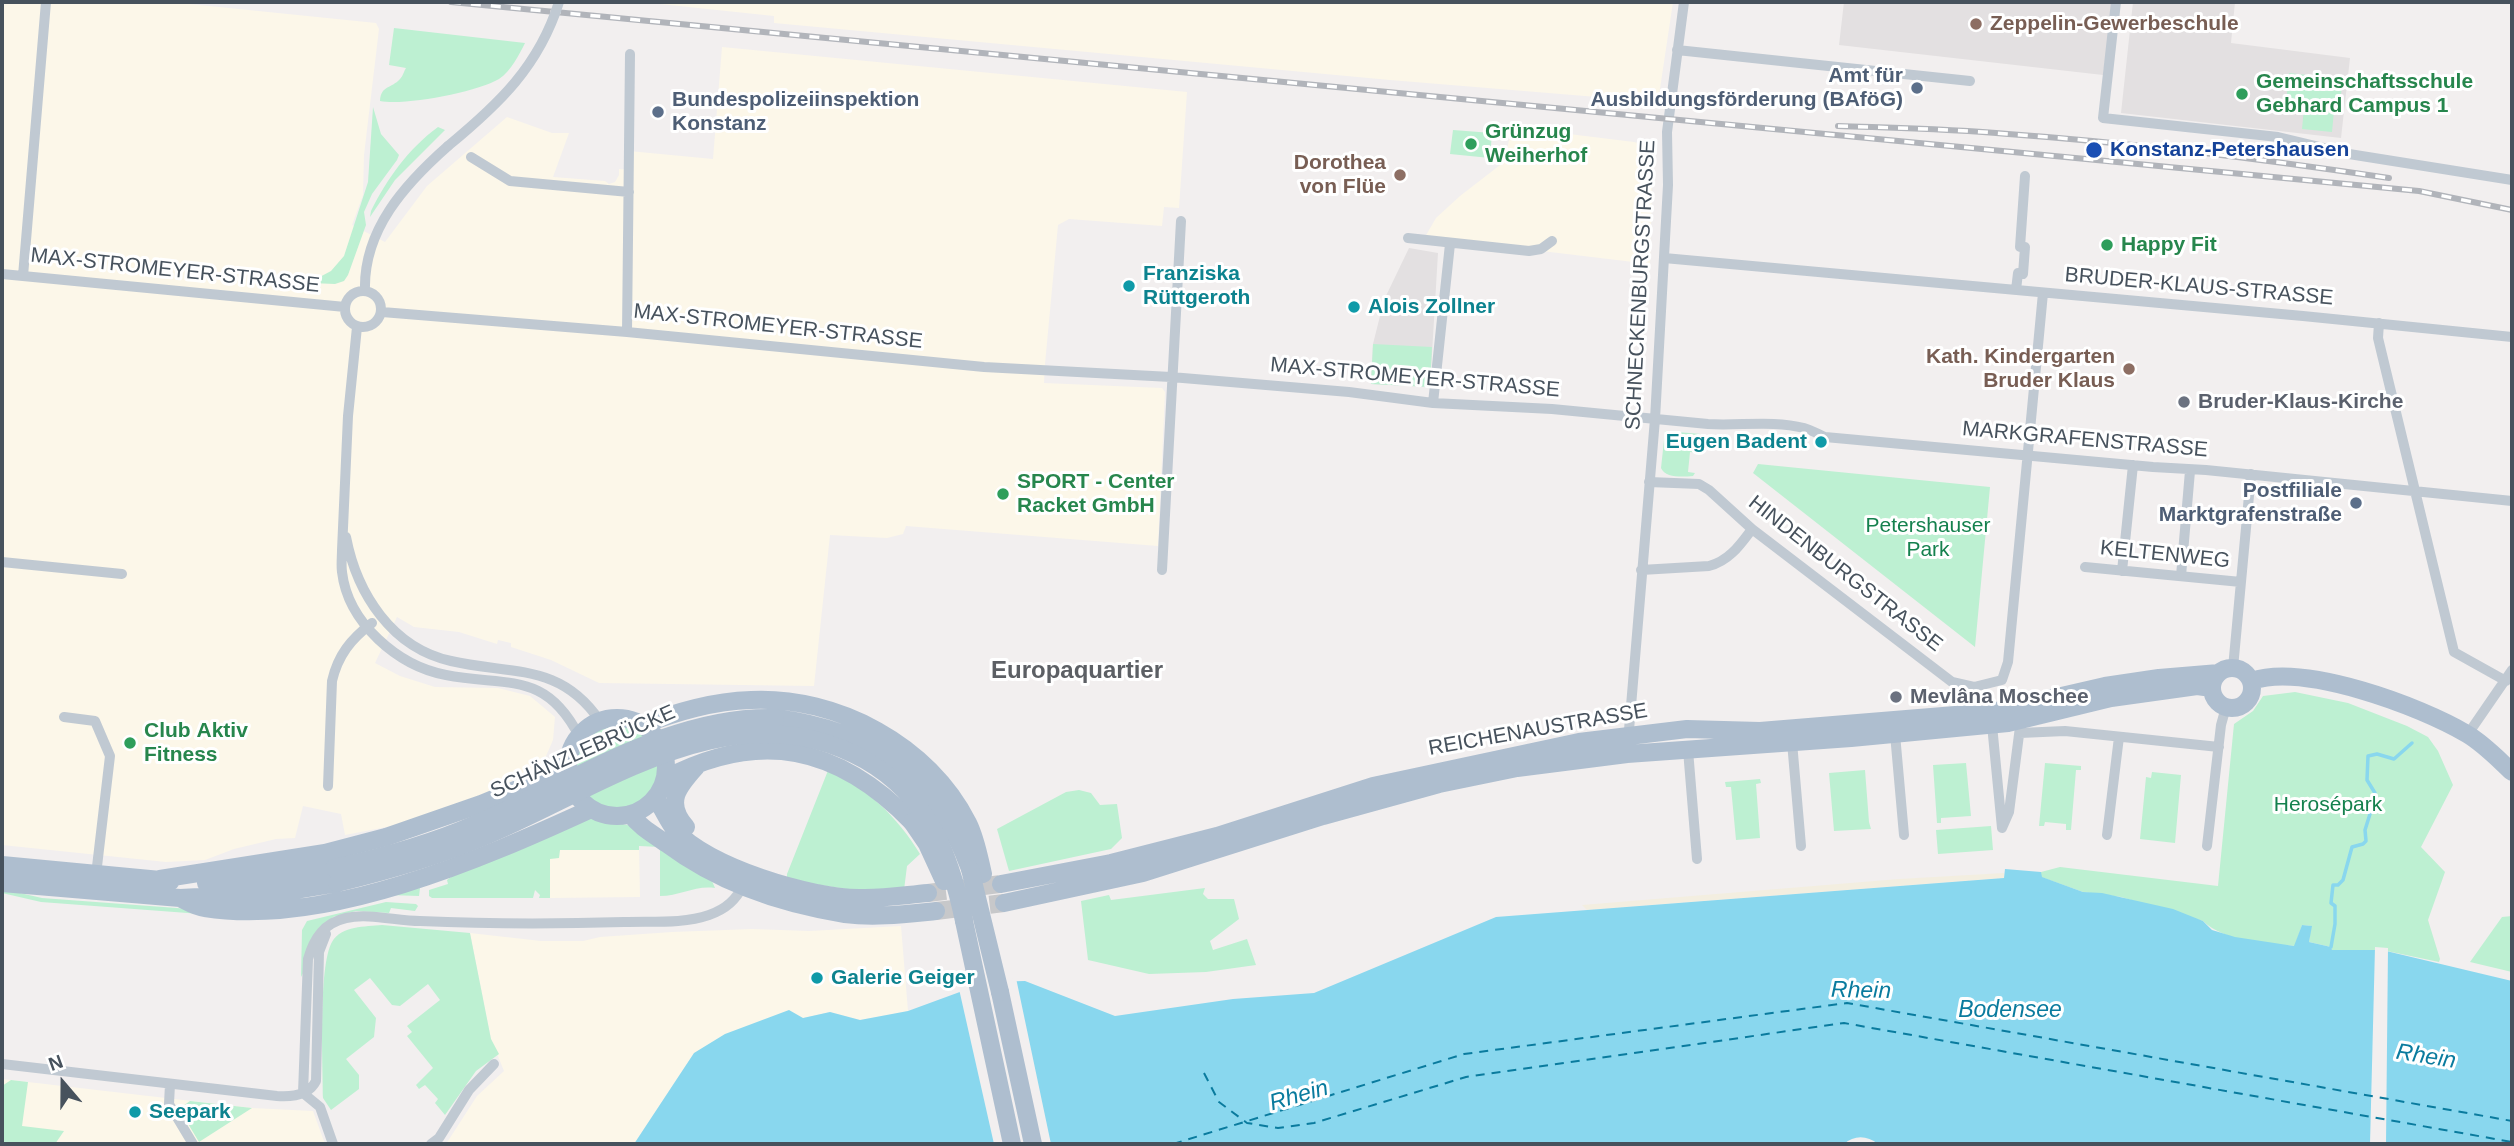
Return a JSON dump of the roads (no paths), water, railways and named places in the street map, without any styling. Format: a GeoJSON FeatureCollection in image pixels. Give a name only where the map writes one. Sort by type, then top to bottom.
{"type":"FeatureCollection","features":[{"type":"Feature","properties":{"kind":"main road"},"geometry":{"type":"LineString","coordinates":[[2246,673],[2252,681],[2251,696],[2245,704],[2226,708],[2217,702],[2221,676],[2246,673]]}},
{"type":"Feature","properties":{"kind":"main road","name":"REICHENAUSTRASSE"},"geometry":{"type":"LineString","coordinates":[[2221,676],[2197,686],[2111,698],[2020,727],[1992,725],[1627,754],[1517,768],[1439,784],[1323,816],[1143,873],[1006,903],[997,896],[999,887],[1003,884],[1111,863],[1217,836],[1341,795],[1406,778],[1579,742],[1698,729],[1760,731],[1992,712],[2105,686],[2159,678],[2221,676]]}},
{"type":"Feature","properties":{"kind":"main road"},"geometry":{"type":"LineString","coordinates":[[2252,681],[2261,678],[2310,679],[2368,692],[2468,734],[2512,772]]}},
{"type":"Feature","properties":{"kind":"main road"},"geometry":{"type":"LineString","coordinates":[[642,725],[696,707],[752,700],[776,701],[819,707],[865,724],[907,751],[947,792],[968,824],[980,859],[1003,965],[1000,992]]}},
{"type":"Feature","properties":{"kind":"main road"},"geometry":{"type":"LineString","coordinates":[[615,718],[642,725],[661,745],[667,767],[665,779],[655,798],[631,814],[612,816],[591,809],[576,794],[571,783],[568,760],[571,748],[579,736],[600,721],[615,718]]}},
{"type":"Feature","properties":{"kind":"main road","name":"SCHÄNZLEBRÜCKE"},"geometry":{"type":"LineString","coordinates":[[335,875],[452,834],[683,731],[744,718],[775,718],[827,727],[872,747],[909,773],[945,815],[960,841],[970,869],[1000,992],[1033,1144]]}},
{"type":"Feature","properties":{"kind":"main road"},"geometry":{"type":"LineString","coordinates":[[1688,750],[1691,736],[1698,729]]}},
{"type":"Feature","properties":{"kind":"main road","name":"SCHÄNZLEBRÜCKE"},"geometry":{"type":"LineString","coordinates":[[335,875],[442,853],[531,816],[639,764],[679,749],[733,736],[781,733],[807,737],[852,753],[874,765],[898,784],[929,821],[941,842],[957,885],[1012,1144]]}},
{"type":"Feature","properties":{"kind":"main road"},"geometry":{"type":"LineString","coordinates":[[665,779],[701,762],[737,752],[781,751],[809,756],[843,768],[870,785],[912,822],[927,844],[942,875],[951,904],[964,921]]}},
{"type":"Feature","properties":{"kind":"main road"},"geometry":{"type":"LineString","coordinates":[[160,879],[326,853],[386,837],[527,785],[568,760]]}},
{"type":"Feature","properties":{"kind":"main road"},"geometry":{"type":"LineString","coordinates":[[689,842],[686,828],[678,815],[676,797],[683,780],[701,762]]}},
{"type":"Feature","properties":{"kind":"main road"},"geometry":{"type":"LineString","coordinates":[[655,798],[676,831],[746,879],[822,895],[859,898],[922,894],[908,914]]}},
{"type":"Feature","properties":{"kind":"main road"},"geometry":{"type":"LineString","coordinates":[[180,898],[202,908],[248,911],[295,908],[326,902],[397,885],[455,867],[591,809]]}},
{"type":"Feature","properties":{"kind":"main road"},"geometry":{"type":"LineString","coordinates":[[631,814],[640,827],[679,853],[746,879],[794,903],[846,914],[936,911]]}},
{"type":"Feature","properties":{"kind":"main road"},"geometry":{"type":"LineString","coordinates":[[2,865],[196,883],[335,875]]}},
{"type":"Feature","properties":{"kind":"main road"},"geometry":{"type":"LineString","coordinates":[[2,883],[180,898],[277,893],[335,875]]}},
{"type":"Feature","properties":{"kind":"street"},"geometry":{"type":"LineString","coordinates":[[23,276],[46,2]]}},
{"type":"Feature","properties":{"kind":"street"},"geometry":{"type":"LineString","coordinates":[[365,291],[367,258],[384,219],[412,179],[493,108],[517,82],[543,42],[559,2]]}},
{"type":"Feature","properties":{"kind":"street","name":"SCHNECKENBURGSTRASSE"},"geometry":{"type":"LineString","coordinates":[[1627,754],[1655,419],[1668,186],[1666,141],[1684,2]]}},
{"type":"Feature","properties":{"kind":"street"},"geometry":{"type":"LineString","coordinates":[[2116,2],[2104,118],[2278,136],[2349,154],[2512,180]]}},
{"type":"Feature","properties":{"kind":"street"},"geometry":{"type":"LineString","coordinates":[[1677,50],[1970,81]]}},
{"type":"Feature","properties":{"kind":"street"},"geometry":{"type":"LineString","coordinates":[[626,332],[631,54]]}},
{"type":"Feature","properties":{"kind":"street"},"geometry":{"type":"LineString","coordinates":[[471,157],[510,181],[629,192]]}},
{"type":"Feature","properties":{"kind":"street"},"geometry":{"type":"LineString","coordinates":[[2016,290],[2018,274],[2023,274],[2025,247],[2020,247],[2025,176]]}},
{"type":"Feature","properties":{"kind":"street"},"geometry":{"type":"LineString","coordinates":[[1162,570],[1181,220]]}},
{"type":"Feature","properties":{"kind":"street"},"geometry":{"type":"LineString","coordinates":[[1408,238],[1529,251],[1541,249],[1552,241]]}},
{"type":"Feature","properties":{"kind":"street"},"geometry":{"type":"LineString","coordinates":[[1433,402],[1450,244]]}},
{"type":"Feature","properties":{"kind":"street","name":"BRUDER-KLAUS-STRASSE"},"geometry":{"type":"LineString","coordinates":[[1664,258],[2512,337]]}},
{"type":"Feature","properties":{"kind":"street","name":"MAX-STROMEYER-STRASSE"},"geometry":{"type":"LineString","coordinates":[[2,274],[345,307]]}},
{"type":"Feature","properties":{"kind":"street"},"geometry":{"type":"LineString","coordinates":[[365,291],[378,298],[382,312],[373,325],[357,327],[349,321],[345,307],[352,295],[365,291]]}},
{"type":"Feature","properties":{"kind":"street"},"geometry":{"type":"LineString","coordinates":[[2027,456],[2043,293]]}},
{"type":"Feature","properties":{"kind":"street","name":"MAX-STROMEYER-STRASSE"},"geometry":{"type":"LineString","coordinates":[[382,312],[626,332],[984,367],[1171,377],[1433,402],[1552,409],[1655,419]]}},
{"type":"Feature","properties":{"kind":"street"},"geometry":{"type":"LineString","coordinates":[[2379,323],[2378,338],[2454,652],[2506,681]]}},
{"type":"Feature","properties":{"kind":"street"},"geometry":{"type":"LineString","coordinates":[[357,327],[348,416],[343,519],[342,572],[351,601],[366,628],[390,649],[426,669],[444,675],[522,684],[540,692],[563,710],[579,736]]}},
{"type":"Feature","properties":{"kind":"street","name":"MARKGRAFENSTRASSE"},"geometry":{"type":"LineString","coordinates":[[1655,419],[1804,428],[1825,437],[2190,471],[2251,474],[2512,501]]}},
{"type":"Feature","properties":{"kind":"street","name":"HINDENBURGSTRASSE"},"geometry":{"type":"LineString","coordinates":[[1649,482],[1699,484],[1752,529],[1952,682],[1974,687],[2002,680],[2008,662],[2027,456]]}},
{"type":"Feature","properties":{"kind":"street"},"geometry":{"type":"LineString","coordinates":[[2122,571],[2133,466]]}},
{"type":"Feature","properties":{"kind":"street"},"geometry":{"type":"LineString","coordinates":[[2181,576],[2190,471]]}},
{"type":"Feature","properties":{"kind":"street"},"geometry":{"type":"LineString","coordinates":[[2221,676],[2241,582],[2251,474]]}},
{"type":"Feature","properties":{"kind":"street"},"geometry":{"type":"LineString","coordinates":[[343,519],[347,542],[358,574],[380,618],[401,637],[433,656],[453,662],[528,671],[550,679],[590,705],[600,721]]}},
{"type":"Feature","properties":{"kind":"street"},"geometry":{"type":"LineString","coordinates":[[1641,570],[1720,563],[1740,546],[1752,529]]}},
{"type":"Feature","properties":{"kind":"street"},"geometry":{"type":"LineString","coordinates":[[2,562],[122,574]]}},
{"type":"Feature","properties":{"kind":"street","name":"KELTENWEG"},"geometry":{"type":"LineString","coordinates":[[2084,567],[2241,582]]}},
{"type":"Feature","properties":{"kind":"street"},"geometry":{"type":"LineString","coordinates":[[328,786],[332,681],[340,657],[353,638],[380,618]]}},
{"type":"Feature","properties":{"kind":"street"},"geometry":{"type":"LineString","coordinates":[[2468,734],[2512,670]]}},
{"type":"Feature","properties":{"kind":"street"},"geometry":{"type":"LineString","coordinates":[[2207,846],[2222,718],[2226,708]]}},
{"type":"Feature","properties":{"kind":"street"},"geometry":{"type":"LineString","coordinates":[[64,718],[95,721],[110,756],[96,875]]}},
{"type":"Feature","properties":{"kind":"street"},"geometry":{"type":"LineString","coordinates":[[1992,725],[2002,828],[2009,812],[2020,727],[2219,747]]}},
{"type":"Feature","properties":{"kind":"street"},"geometry":{"type":"LineString","coordinates":[[1895,734],[1904,835]]}},
{"type":"Feature","properties":{"kind":"street"},"geometry":{"type":"LineString","coordinates":[[2107,835],[2119,737]]}},
{"type":"Feature","properties":{"kind":"street"},"geometry":{"type":"LineString","coordinates":[[1792,742],[1801,846]]}},
{"type":"Feature","properties":{"kind":"street"},"geometry":{"type":"LineString","coordinates":[[1688,750],[1698,859]]}},
{"type":"Feature","properties":{"kind":"street"},"geometry":{"type":"LineString","coordinates":[[1996,763],[2016,761]]}},
{"type":"Feature","properties":{"kind":"street"},"geometry":{"type":"LineString","coordinates":[[303,1093],[308,959],[313,943],[328,925],[345,918],[360,916],[421,921],[531,924],[692,919],[725,908],[734,900],[746,879]]}},
{"type":"Feature","properties":{"kind":"street"},"geometry":{"type":"LineString","coordinates":[[2,1064],[277,1096],[303,1093]]}},
{"type":"Feature","properties":{"kind":"street"},"geometry":{"type":"LineString","coordinates":[[431,1144],[439,1138],[468,1090],[494,1064]]}},
{"type":"Feature","properties":{"kind":"street"},"geometry":{"type":"LineString","coordinates":[[170,1084],[169,1104],[192,1144]]}},
{"type":"Feature","properties":{"kind":"street"},"geometry":{"type":"LineString","coordinates":[[303,1093],[320,1107],[333,1144]]}},
{"type":"Feature","properties":{"kind":"water","name":"Bodensee"},"geometry":{"type":"Polygon","coordinates":[[[2005,869],[2041,872],[2042,877],[2083,892],[2102,893],[2173,909],[2203,921],[2212,930],[2235,937],[2294,946],[2302,925],[2312,926],[2309,942],[2331,947],[2332,950],[2382,950],[2512,981],[2512,1144],[1878,1144],[1861,1137],[1844,1144],[634,1144],[694,1053],[725,1034],[789,1010],[803,1018],[830,1012],[860,1020],[908,1011],[987,982],[1025,981],[1115,1016],[1233,999],[1314,993],[1496,917],[2004,878],[2005,869]]]}},
{"type":"Feature","properties":{"kind":"waterway"},"geometry":{"type":"LineString","coordinates":[[2331,947],[2335,924],[2335,906],[2331,903],[2333,885],[2338,885],[2343,880],[2352,847],[2366,841],[2365,830],[2375,798],[2367,780],[2368,756],[2377,754],[2394,759],[2412,743]]}},
{"type":"Feature","properties":{"kind":"tunnel"},"geometry":{"type":"LineString","coordinates":[[928,893],[1001,884]]}},
{"type":"Feature","properties":{"kind":"tunnel"},"geometry":{"type":"LineString","coordinates":[[936,911],[1004,903]]}},
{"type":"Feature","properties":{"kind":"railway"},"geometry":{"type":"LineString","coordinates":[[451,2],[2419,191],[2512,210]]}},
{"type":"Feature","properties":{"kind":"railway"},"geometry":{"type":"LineString","coordinates":[[1838,126],[1966,131],[2104,142],[2389,178]]}},
{"type":"Feature","properties":{"kind":"place","name":"Zeppelin-Gewerbeschule"},"geometry":{"type":"Point","coordinates":[1976,24]}},
{"type":"Feature","properties":{"kind":"place","name":"Amt für Ausbildungsförderung (BAföG)"},"geometry":{"type":"Point","coordinates":[1917,88]}},
{"type":"Feature","properties":{"kind":"place","name":"Gemeinschaftsschule Gebhard Campus 1"},"geometry":{"type":"Point","coordinates":[2242,94]}},
{"type":"Feature","properties":{"kind":"place","name":"Bundespolizeiinspektion Konstanz"},"geometry":{"type":"Point","coordinates":[658,112]}},
{"type":"Feature","properties":{"kind":"place","name":"Grünzug Weiherhof"},"geometry":{"type":"Point","coordinates":[1471,144]}},
{"type":"Feature","properties":{"kind":"place","name":"Konstanz-Petershausen"},"geometry":{"type":"Point","coordinates":[2094,150]}},
{"type":"Feature","properties":{"kind":"place","name":"Dorothea von Flüe"},"geometry":{"type":"Point","coordinates":[1400,175]}},
{"type":"Feature","properties":{"kind":"place","name":"Happy Fit"},"geometry":{"type":"Point","coordinates":[2107,245]}},
{"type":"Feature","properties":{"kind":"place","name":"Franziska Rüttgeroth"},"geometry":{"type":"Point","coordinates":[1129,286]}},
{"type":"Feature","properties":{"kind":"place","name":"Alois Zollner"},"geometry":{"type":"Point","coordinates":[1354,307]}},
{"type":"Feature","properties":{"kind":"place","name":"Kath. Kindergarten Bruder Klaus"},"geometry":{"type":"Point","coordinates":[2129,369]}},
{"type":"Feature","properties":{"kind":"place","name":"Bruder-Klaus-Kirche"},"geometry":{"type":"Point","coordinates":[2184,402]}},
{"type":"Feature","properties":{"kind":"place","name":"Eugen Badent"},"geometry":{"type":"Point","coordinates":[1821,442]}},
{"type":"Feature","properties":{"kind":"place","name":"SPORT - Center Racket GmbH"},"geometry":{"type":"Point","coordinates":[1003,494]}},
{"type":"Feature","properties":{"kind":"place","name":"Postfiliale Marktgrafenstraße"},"geometry":{"type":"Point","coordinates":[2356,503]}},
{"type":"Feature","properties":{"kind":"place","name":"Mevlâna Moschee"},"geometry":{"type":"Point","coordinates":[1896,697]}},
{"type":"Feature","properties":{"kind":"place","name":"Club Aktiv Fitness"},"geometry":{"type":"Point","coordinates":[130,743]}},
{"type":"Feature","properties":{"kind":"place","name":"Galerie Geiger"},"geometry":{"type":"Point","coordinates":[817,978]}},
{"type":"Feature","properties":{"kind":"place","name":"Seepark"},"geometry":{"type":"Point","coordinates":[135,1112]}},
{"type":"Feature","properties":{"kind":"district","name":"Europaquartier"},"geometry":{"type":"Point","coordinates":[1077,671]}},
{"type":"Feature","properties":{"kind":"park label","name":"Petershauser Park"},"geometry":{"type":"Point","coordinates":[1928,538]}},
{"type":"Feature","properties":{"kind":"park label","name":"Herosépark"},"geometry":{"type":"Point","coordinates":[2328,805]}},
{"type":"Feature","properties":{"kind":"water label","name":"Rhein"},"geometry":{"type":"Point","coordinates":[1861,991]}},
{"type":"Feature","properties":{"kind":"water label","name":"Rhein"},"geometry":{"type":"Point","coordinates":[2426,1057]}},
{"type":"Feature","properties":{"kind":"water label","name":"Rhein"},"geometry":{"type":"Point","coordinates":[1299,1096]}}]}
